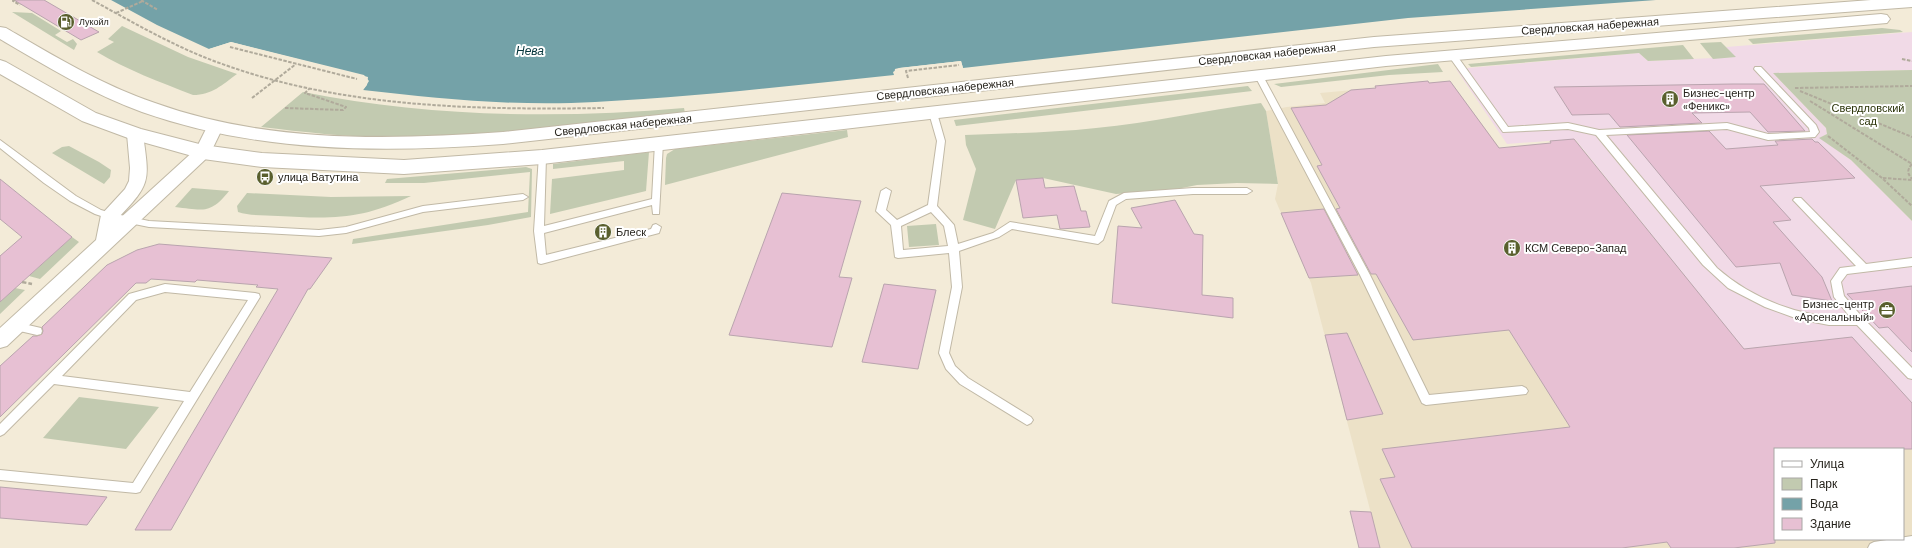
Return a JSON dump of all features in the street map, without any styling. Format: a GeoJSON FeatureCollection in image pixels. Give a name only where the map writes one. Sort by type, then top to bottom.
{"type":"FeatureCollection","features":[{"type":"Feature","properties":{"kind":"main road","name":"Свердловская набережная"},"geometry":{"type":"LineString","coordinates":[[0,32],[50,62],[116,95],[170,115],[215,127],[270,136],[344,142],[416,144],[503,138],[1374,42],[1912,2]]}},
{"type":"Feature","properties":{"kind":"main road","name":"Свердловская набережная"},"geometry":{"type":"LineString","coordinates":[[0,66],[89,117],[135,134],[203,152],[262,160],[404,168],[542,157],[1386,61],[1912,17]]}},
{"type":"Feature","properties":{"kind":"street"},"geometry":{"type":"LineString","coordinates":[[0,340],[203,152],[215,127]]}},
{"type":"Feature","properties":{"kind":"street"},"geometry":{"type":"LineString","coordinates":[[105,242],[110,215],[132,193],[138,181],[139,168],[135,134]]}},
{"type":"Feature","properties":{"kind":"lane"},"geometry":{"type":"LineString","coordinates":[[1452,55],[1506,130],[1568,126],[1599,134],[1727,126],[1768,137],[1812,135],[1815,132],[1813,127],[1758,69]]}},
{"type":"Feature","properties":{"kind":"lane"},"geometry":{"type":"LineString","coordinates":[[1259,76],[1365,275],[1426,400],[1522,391]]}},
{"type":"Feature","properties":{"kind":"lane"},"geometry":{"type":"LineString","coordinates":[[932,207],[941,141],[933,113]]}},
{"type":"Feature","properties":{"kind":"lane"},"geometry":{"type":"LineString","coordinates":[[1599,134],[1712,269],[1740,291],[1775,307],[1814,320],[1840,323],[1859,321]]}},
{"type":"Feature","properties":{"kind":"lane"},"geometry":{"type":"LineString","coordinates":[[0,143],[47,180],[99,212],[129,221],[151,224],[319,233],[346,230],[422,209],[523,197]]}},
{"type":"Feature","properties":{"kind":"lane"},"geometry":{"type":"LineString","coordinates":[[656,212],[659,143]]}},
{"type":"Feature","properties":{"kind":"lane"},"geometry":{"type":"LineString","coordinates":[[542,157],[539,231],[541,260],[656,231],[656,227]]}},
{"type":"Feature","properties":{"kind":"lane"},"geometry":{"type":"LineString","coordinates":[[886,191],[881,211],[896,224],[898,254],[954,249],[996,235],[1010,225],[1098,240],[1112,203],[1124,196],[1247,191]]}},
{"type":"Feature","properties":{"kind":"lane"},"geometry":{"type":"LineString","coordinates":[[1798,200],[1864,268]]}},
{"type":"Feature","properties":{"kind":"lane"},"geometry":{"type":"LineString","coordinates":[[539,231],[656,201]]}},
{"type":"Feature","properties":{"kind":"lane"},"geometry":{"type":"LineString","coordinates":[[896,224],[932,207]]}},
{"type":"Feature","properties":{"kind":"lane"},"geometry":{"type":"LineString","coordinates":[[932,207],[949,225],[954,249],[957,287],[944,352],[951,369],[964,381],[1027,420]]}},
{"type":"Feature","properties":{"kind":"lane"},"geometry":{"type":"LineString","coordinates":[[1912,262],[1844,271],[1836,281],[1839,297],[1859,321],[1912,375]]}},
{"type":"Feature","properties":{"kind":"lane"},"geometry":{"type":"LineString","coordinates":[[0,431],[52,379],[84,341],[133,297],[165,288],[255,297],[191,397],[136,488],[0,475]]}},
{"type":"Feature","properties":{"kind":"lane"},"geometry":{"type":"LineString","coordinates":[[15,326],[37,331]]}},
{"type":"Feature","properties":{"kind":"lane"},"geometry":{"type":"LineString","coordinates":[[52,379],[191,397]]}},
{"type":"Feature","properties":{"kind":"lane"},"geometry":{"type":"LineString","coordinates":[[1874,548],[1912,542]]}},
{"type":"Feature","properties":{"kind":"path"},"geometry":{"type":"LineString","coordinates":[[15,0],[13,1],[20,4]]}},
{"type":"Feature","properties":{"kind":"path"},"geometry":{"type":"LineString","coordinates":[[92,0],[116,14],[194,52],[244,72],[310,88],[356,97],[408,103],[508,109],[609,108]]}},
{"type":"Feature","properties":{"kind":"path"},"geometry":{"type":"LineString","coordinates":[[116,14],[142,1],[158,10]]}},
{"type":"Feature","properties":{"kind":"path"},"geometry":{"type":"LineString","coordinates":[[230,47],[357,79]]}},
{"type":"Feature","properties":{"kind":"path"},"geometry":{"type":"LineString","coordinates":[[1902,59],[1912,61]]}},
{"type":"Feature","properties":{"kind":"path"},"geometry":{"type":"LineString","coordinates":[[252,98],[296,64]]}},
{"type":"Feature","properties":{"kind":"path"},"geometry":{"type":"LineString","coordinates":[[904,80],[909,79],[906,71],[959,65]]}},
{"type":"Feature","properties":{"kind":"path"},"geometry":{"type":"LineString","coordinates":[[1792,88],[1912,86]]}},
{"type":"Feature","properties":{"kind":"path"},"geometry":{"type":"LineString","coordinates":[[285,108],[343,110],[346,107],[305,93],[310,88]]}},
{"type":"Feature","properties":{"kind":"path"},"geometry":{"type":"LineString","coordinates":[[1792,88],[1803,96]]}},
{"type":"Feature","properties":{"kind":"path"},"geometry":{"type":"LineString","coordinates":[[1792,88],[1912,137]]}},
{"type":"Feature","properties":{"kind":"path"},"geometry":{"type":"LineString","coordinates":[[1809,100],[1912,164],[1908,169],[1908,174],[1912,179]]}},
{"type":"Feature","properties":{"kind":"path"},"geometry":{"type":"LineString","coordinates":[[1815,132],[1830,137],[1882,178],[1912,206]]}},
{"type":"Feature","properties":{"kind":"path"},"geometry":{"type":"LineString","coordinates":[[1882,178],[1912,179]]}},
{"type":"Feature","properties":{"kind":"shaded area"},"geometry":{"type":"Polygon","coordinates":[[[1912,32],[1912,70],[1773,73],[1826,128],[1827,134],[1820,138],[1851,160],[1912,221],[1912,403],[1744,349],[1575,139],[1507,144],[1456,69],[1639,53],[1648,61],[1735,57],[1726,47],[1912,32]]]}},
{"type":"Feature","properties":{"kind":"shaded area","name":"КСМ Северо-Запад"},"geometry":{"type":"Polygon","coordinates":[[[1428,81],[1429,83],[1450,81],[1508,159],[1551,143],[1550,141],[1574,139],[1744,349],[1852,337],[1912,403],[1912,548],[1380,548],[1311,283],[1275,199],[1278,184],[1266,111],[1325,103],[1320,93],[1375,88],[1375,86],[1428,81]]]}},
{"type":"Feature","properties":{"kind":"green space"},"geometry":{"type":"Polygon","coordinates":[[[12,12],[32,13],[61,31],[55,35],[67,42],[73,39],[77,44],[74,50],[12,12]]]}},
{"type":"Feature","properties":{"kind":"green space"},"geometry":{"type":"Polygon","coordinates":[[[122,26],[188,57],[237,74],[211,91],[200,95],[193,95],[144,75],[97,52],[114,42],[108,39],[122,26]]]}},
{"type":"Feature","properties":{"kind":"green space"},"geometry":{"type":"Polygon","coordinates":[[[1882,28],[1900,30],[1903,32],[1753,44],[1748,39],[1882,28]]]}},
{"type":"Feature","properties":{"kind":"green space"},"geometry":{"type":"Polygon","coordinates":[[[1721,42],[1736,57],[1713,59],[1700,43],[1721,42]]]}},
{"type":"Feature","properties":{"kind":"green space"},"geometry":{"type":"Polygon","coordinates":[[[1683,45],[1694,59],[1648,61],[1639,53],[1471,67],[1468,64],[1683,45]]]}},
{"type":"Feature","properties":{"kind":"green space"},"geometry":{"type":"Polygon","coordinates":[[[1438,64],[1443,72],[1389,75],[1281,87],[1274,84],[1438,64]]]}},
{"type":"Feature","properties":{"kind":"green space","name":"Свердловский сад"},"geometry":{"type":"Polygon","coordinates":[[[1912,70],[1912,221],[1851,160],[1819,138],[1827,134],[1826,128],[1773,73],[1912,70]]]}},
{"type":"Feature","properties":{"kind":"green space"},"geometry":{"type":"Polygon","coordinates":[[[1248,86],[1252,91],[956,126],[954,120],[1248,86]]]}},
{"type":"Feature","properties":{"kind":"green space"},"geometry":{"type":"Polygon","coordinates":[[[303,92],[397,107],[493,114],[588,114],[684,108],[685,113],[537,130],[425,137],[356,136],[261,127],[303,92]]]}},
{"type":"Feature","properties":{"kind":"green space"},"geometry":{"type":"Polygon","coordinates":[[[1261,103],[1266,111],[1278,184],[1237,183],[1197,185],[1172,190],[1116,194],[1043,178],[1016,180],[995,229],[963,220],[976,169],[966,145],[965,135],[1030,133],[1117,126],[1261,103]]]}},
{"type":"Feature","properties":{"kind":"green space"},"geometry":{"type":"Polygon","coordinates":[[[847,130],[848,137],[665,185],[667,154],[675,149],[847,130]]]}},
{"type":"Feature","properties":{"kind":"green space"},"geometry":{"type":"Polygon","coordinates":[[[69,146],[111,170],[110,177],[104,184],[52,153],[62,147],[69,146]]]}},
{"type":"Feature","properties":{"kind":"green space"},"geometry":{"type":"Polygon","coordinates":[[[649,152],[646,191],[550,214],[552,179],[624,170],[624,161],[553,169],[553,164],[649,152]]]}},
{"type":"Feature","properties":{"kind":"green space"},"geometry":{"type":"Polygon","coordinates":[[[526,167],[532,169],[531,217],[488,225],[352,244],[353,239],[528,212],[530,172],[424,183],[385,183],[387,179],[526,167]]]}},
{"type":"Feature","properties":{"kind":"green space"},"geometry":{"type":"Polygon","coordinates":[[[192,188],[229,191],[216,204],[205,209],[199,210],[175,207],[192,188]]]}},
{"type":"Feature","properties":{"kind":"green space"},"geometry":{"type":"Polygon","coordinates":[[[247,193],[331,197],[411,196],[377,210],[361,214],[314,218],[253,215],[238,212],[237,206],[247,193]]]}},
{"type":"Feature","properties":{"kind":"green space"},"geometry":{"type":"Polygon","coordinates":[[[936,224],[939,245],[909,247],[907,226],[936,224]]]}},
{"type":"Feature","properties":{"kind":"green space"},"geometry":{"type":"Polygon","coordinates":[[[72,237],[79,242],[40,279],[29,276],[72,237]]]}},
{"type":"Feature","properties":{"kind":"green space"},"geometry":{"type":"Polygon","coordinates":[[[15,288],[25,290],[0,314],[0,302],[15,288]]]}},
{"type":"Feature","properties":{"kind":"green space"},"geometry":{"type":"Polygon","coordinates":[[[79,397],[159,407],[126,449],[43,438],[79,397]]]}},
{"type":"Feature","properties":{"kind":"water","name":"Нева"},"geometry":{"type":"Polygon","coordinates":[[[111,0],[1656,0],[1408,18],[963,68],[961,61],[900,68],[893,72],[894,75],[732,92],[611,101],[519,103],[415,96],[363,90],[367,85],[368,77],[231,42],[209,49],[157,25],[111,0]]]}},
{"type":"Feature","properties":{"kind":"pier"},"geometry":{"type":"Polygon","coordinates":[[[231,42],[364,75],[369,81],[363,90],[361,90],[367,81],[363,77],[236,44],[225,45],[212,50],[209,49],[231,42]]]}},
{"type":"Feature","properties":{"kind":"pier"},"geometry":{"type":"Polygon","coordinates":[[[961,61],[963,68],[961,68],[960,64],[931,66],[900,70],[894,75],[895,69],[899,68],[961,61]]]}},
{"type":"Feature","properties":{"kind":"building","name":"Лукойл"},"geometry":{"type":"Polygon","coordinates":[[[14,0],[44,0],[99,32],[81,40],[14,0]]]}},
{"type":"Feature","properties":{"kind":"building","name":"КСМ Северо-Запад"},"geometry":{"type":"Polygon","coordinates":[[[1428,81],[1429,83],[1450,81],[1499,148],[1551,143],[1550,141],[1574,139],[1744,349],[1852,337],[1912,403],[1912,449],[1774,448],[1775,543],[1734,548],[1671,548],[1667,542],[1622,548],[1412,548],[1380,479],[1395,477],[1382,449],[1570,427],[1509,330],[1413,340],[1376,274],[1371,274],[1336,209],[1340,208],[1317,166],[1322,165],[1291,108],[1326,105],[1351,90],[1376,88],[1375,86],[1428,81]]]}},
{"type":"Feature","properties":{"kind":"building","name":"Бизнес-центр «Феникс»"},"geometry":{"type":"Polygon","coordinates":[[[1764,84],[1805,131],[1768,132],[1750,112],[1692,113],[1702,123],[1620,127],[1609,114],[1572,115],[1554,87],[1764,84]]]}},
{"type":"Feature","properties":{"kind":"building"},"geometry":{"type":"Polygon","coordinates":[[[1709,131],[1726,149],[1778,145],[1775,141],[1812,139],[1815,142],[1818,142],[1855,178],[1760,186],[1791,220],[1773,222],[1822,277],[1832,301],[1792,295],[1780,263],[1736,267],[1627,135],[1709,131]]]}},
{"type":"Feature","properties":{"kind":"building"},"geometry":{"type":"Polygon","coordinates":[[[1043,178],[1045,188],[1074,186],[1081,211],[1086,211],[1090,227],[1060,229],[1057,215],[1023,218],[1016,180],[1043,178]]]}},
{"type":"Feature","properties":{"kind":"building"},"geometry":{"type":"Polygon","coordinates":[[[0,179],[72,237],[0,302],[0,256],[22,237],[0,219],[0,179]]]}},
{"type":"Feature","properties":{"kind":"building"},"geometry":{"type":"Polygon","coordinates":[[[782,193],[861,201],[839,277],[852,278],[832,347],[729,335],[782,193]]]}},
{"type":"Feature","properties":{"kind":"building"},"geometry":{"type":"Polygon","coordinates":[[[1175,200],[1194,234],[1203,235],[1202,295],[1233,298],[1233,318],[1112,303],[1118,226],[1142,228],[1131,208],[1175,200]]]}},
{"type":"Feature","properties":{"kind":"building"},"geometry":{"type":"Polygon","coordinates":[[[1324,209],[1358,275],[1309,278],[1281,213],[1324,209]]]}},
{"type":"Feature","properties":{"kind":"building"},"geometry":{"type":"Polygon","coordinates":[[[159,244],[332,258],[310,289],[308,289],[171,530],[135,530],[278,289],[256,287],[258,285],[197,280],[195,282],[151,279],[146,283],[136,283],[0,417],[0,366],[33,336],[42,334],[42,327],[107,265],[137,250],[159,244]]]}},
{"type":"Feature","properties":{"kind":"building"},"geometry":{"type":"Polygon","coordinates":[[[884,284],[936,290],[918,369],[862,362],[884,284]]]}},
{"type":"Feature","properties":{"kind":"building","name":"Бизнес-центр «Арсенальный»"},"geometry":{"type":"Polygon","coordinates":[[[1912,286],[1912,352],[1888,327],[1879,328],[1847,294],[1912,286]]]}},
{"type":"Feature","properties":{"kind":"building"},"geometry":{"type":"Polygon","coordinates":[[[1347,333],[1383,414],[1347,420],[1325,335],[1347,333]]]}},
{"type":"Feature","properties":{"kind":"building"},"geometry":{"type":"Polygon","coordinates":[[[0,487],[107,497],[87,525],[0,518],[0,487]]]}},
{"type":"Feature","properties":{"kind":"building"},"geometry":{"type":"Polygon","coordinates":[[[1350,511],[1371,512],[1380,548],[1359,548],[1350,511]]]}},
{"type":"Feature","properties":{"kind":"place","name":"Лукойл"},"geometry":{"type":"Point","coordinates":[66,22]}},
{"type":"Feature","properties":{"kind":"place","name":"Бизнес-центр «Феникс»"},"geometry":{"type":"Point","coordinates":[1670,99]}},
{"type":"Feature","properties":{"kind":"place","name":"улица Ватутина"},"geometry":{"type":"Point","coordinates":[265,177]}},
{"type":"Feature","properties":{"kind":"place","name":"Блеск"},"geometry":{"type":"Point","coordinates":[603,232]}},
{"type":"Feature","properties":{"kind":"place","name":"КСМ Северо-Запад"},"geometry":{"type":"Point","coordinates":[1512,248]}},
{"type":"Feature","properties":{"kind":"place","name":"Бизнес-центр «Арсенальный»"},"geometry":{"type":"Point","coordinates":[1887,310]}}]}
